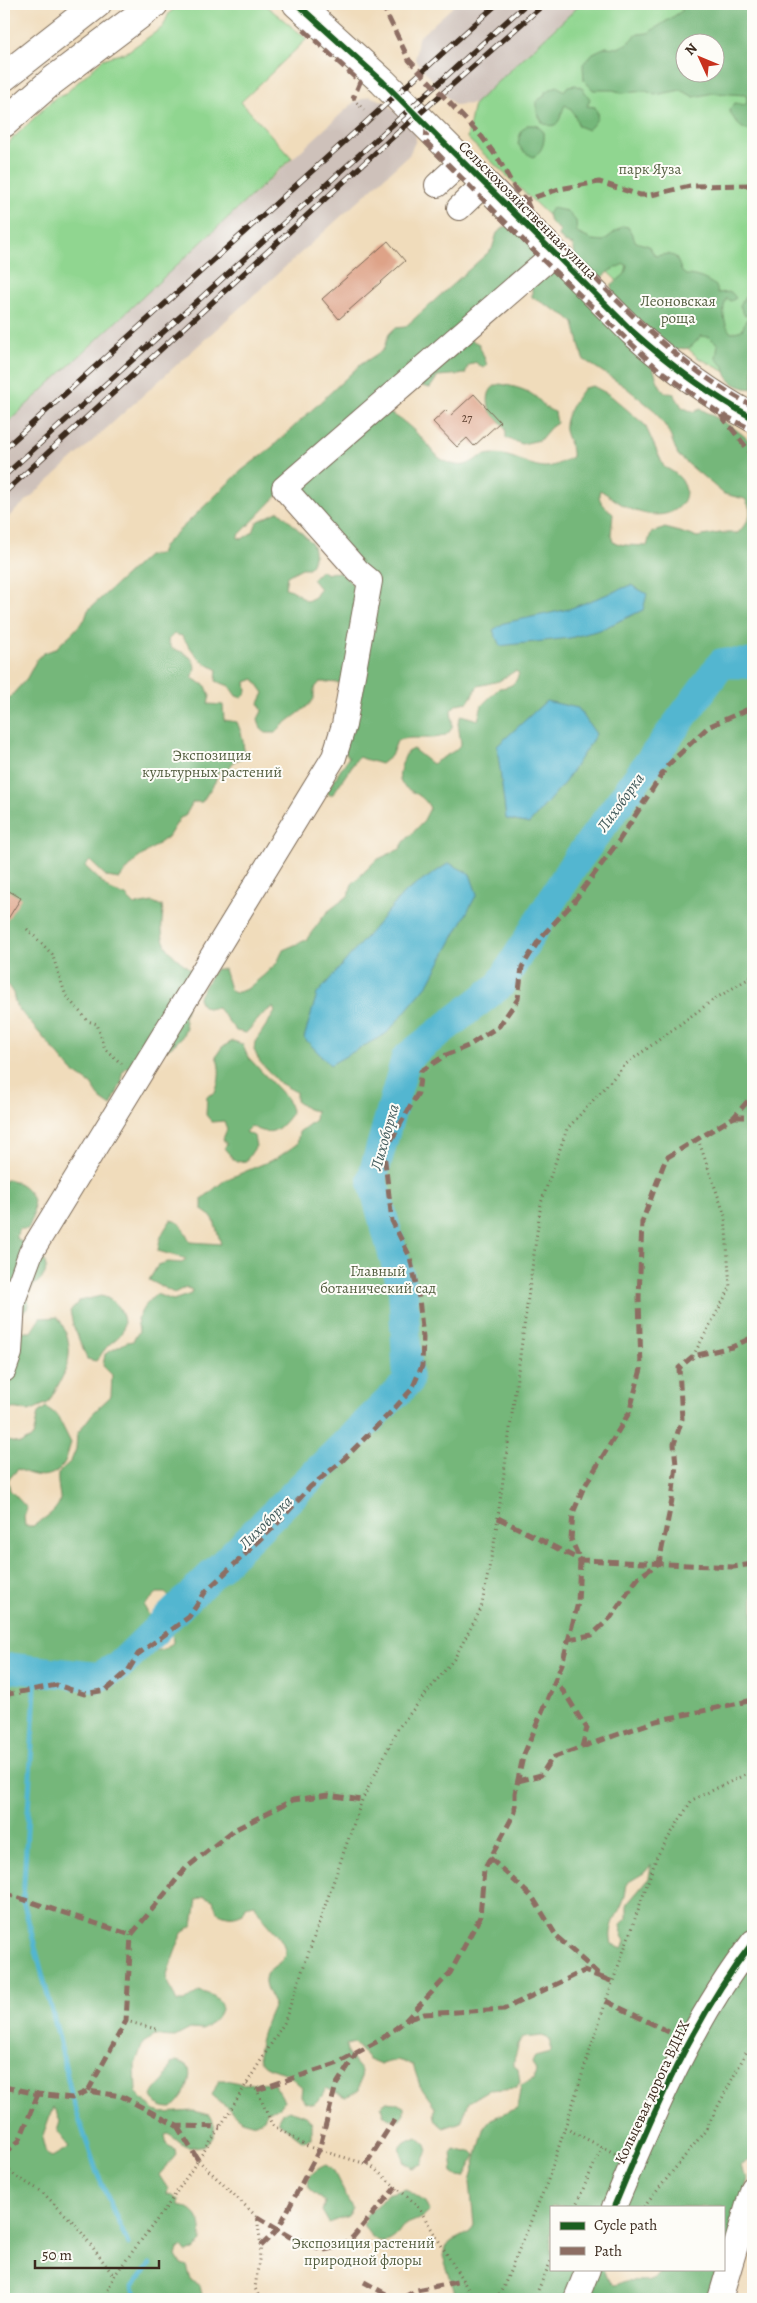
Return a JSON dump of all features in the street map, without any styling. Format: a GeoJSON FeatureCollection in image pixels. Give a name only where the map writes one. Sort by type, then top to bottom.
{"type":"FeatureCollection","features":[{"type":"Feature","properties":{"kind":"main road"},"geometry":{"type":"LineString","coordinates":[[4,52],[74,4]]}},
{"type":"Feature","properties":{"kind":"main road"},"geometry":{"type":"LineString","coordinates":[[4,78],[97,4]]}},
{"type":"Feature","properties":{"kind":"main road"},"geometry":{"type":"LineString","coordinates":[[4,111],[42,74],[139,4]]}},
{"type":"Feature","properties":{"kind":"main road"},"geometry":{"type":"LineString","coordinates":[[4,122],[52,81],[154,4]]}},
{"type":"Feature","properties":{"kind":"main road","name":"Сельскохозяйственная улица"},"geometry":{"type":"LineString","coordinates":[[297,4],[383,82],[632,331],[674,368],[722,401],[753,418]]}},
{"type":"Feature","properties":{"kind":"street"},"geometry":{"type":"LineString","coordinates":[[437,185],[462,162]]}},
{"type":"Feature","properties":{"kind":"street"},"geometry":{"type":"LineString","coordinates":[[459,208],[484,184]]}},
{"type":"Feature","properties":{"kind":"street"},"geometry":{"type":"LineString","coordinates":[[4,1370],[10,1353],[13,1301],[31,1252],[334,757],[344,725],[370,581],[358,572],[284,488],[554,254]]}},
{"type":"Feature","properties":{"kind":"street","name":"Кольцевая дорога ВДНХ"},"geometry":{"type":"LineString","coordinates":[[614,2206],[692,2034],[723,1982],[753,1942]]}},
{"type":"Feature","properties":{"kind":"street"},"geometry":{"type":"LineString","coordinates":[[720,2299],[753,2188]]}},
{"type":"Feature","properties":{"kind":"street"},"geometry":{"type":"LineString","coordinates":[[576,2299],[588,2270]]}},
{"type":"Feature","properties":{"kind":"path"},"geometry":{"type":"LineString","coordinates":[[353,99],[366,112]]}},
{"type":"Feature","properties":{"kind":"path"},"geometry":{"type":"LineString","coordinates":[[27,929],[52,954],[66,996],[88,1021],[97,1024],[105,1050],[138,1076]]}},
{"type":"Feature","properties":{"kind":"path"},"geometry":{"type":"LineString","coordinates":[[104,2299],[114,2276],[168,2205],[247,2084],[284,2023],[362,1800],[400,1727],[454,1659],[481,1609],[495,1538],[541,1204],[567,1129],[626,1064],[713,1000],[753,976]]}},
{"type":"Feature","properties":{"kind":"path"},"geometry":{"type":"LineString","coordinates":[[693,1356],[730,1288],[725,1216],[698,1139]]}},
{"type":"Feature","properties":{"kind":"path"},"geometry":{"type":"LineString","coordinates":[[496,2299],[503,2288],[548,2180],[606,2001],[656,1856],[692,1800],[753,1771]]}},
{"type":"Feature","properties":{"kind":"path"},"geometry":{"type":"LineString","coordinates":[[126,2021],[156,2029]]}},
{"type":"Feature","properties":{"kind":"path"},"geometry":{"type":"LineString","coordinates":[[645,2206],[705,2131],[748,2051],[753,2048]]}},
{"type":"Feature","properties":{"kind":"path"},"geometry":{"type":"LineString","coordinates":[[247,2084],[257,2090],[272,2125],[309,2147],[370,2165],[418,2205],[474,2299]]}},
{"type":"Feature","properties":{"kind":"path"},"geometry":{"type":"LineString","coordinates":[[565,2128],[622,2157]]}},
{"type":"Feature","properties":{"kind":"path"},"geometry":{"type":"LineString","coordinates":[[575,2206],[602,2147]]}},
{"type":"Feature","properties":{"kind":"path"},"geometry":{"type":"LineString","coordinates":[[198,2160],[257,2217],[260,2246],[256,2288],[260,2299]]}},
{"type":"Feature","properties":{"kind":"path"},"geometry":{"type":"LineString","coordinates":[[4,2163],[15,2176],[40,2191],[76,2225],[114,2276]]}},
{"type":"Feature","properties":{"kind":"path"},"geometry":{"type":"LineString","coordinates":[[534,2299],[550,2263]]}},
{"type":"Feature","properties":{"kind":"shaded area"},"geometry":{"type":"Polygon","coordinates":[[[456,4],[581,4],[474,104],[454,105],[415,60],[418,38],[456,4]]]}},
{"type":"Feature","properties":{"kind":"shaded area"},"geometry":{"type":"Polygon","coordinates":[[[369,96],[385,102],[415,129],[416,140],[409,155],[4,521],[4,424],[354,102],[369,96]]]}},
{"type":"Feature","properties":{"kind":"green space"},"geometry":{"type":"Polygon","coordinates":[[[181,4],[264,4],[307,39],[241,102],[292,158],[4,426],[4,147],[56,97],[64,95],[103,59],[127,52],[163,27],[169,13],[181,4]]]}},
{"type":"Feature","properties":{"kind":"green space","name":"парк Яуза"},"geometry":{"type":"Polygon","coordinates":[[[581,4],[753,4],[753,386],[697,357],[467,138],[474,104],[581,4]]]}},
{"type":"Feature","properties":{"kind":"green space"},"geometry":{"type":"Polygon","coordinates":[[[683,4],[753,4],[753,131],[741,127],[729,110],[735,103],[745,105],[747,102],[746,95],[713,93],[694,97],[681,90],[655,95],[646,91],[623,93],[613,90],[593,90],[584,80],[583,64],[593,53],[606,47],[618,48],[638,34],[648,33],[682,11],[683,4]]]}},
{"type":"Feature","properties":{"kind":"green space"},"geometry":{"type":"Polygon","coordinates":[[[576,85],[583,89],[590,99],[587,106],[595,107],[597,111],[597,117],[593,125],[588,130],[578,126],[574,114],[565,105],[556,124],[552,126],[542,122],[537,112],[537,101],[544,96],[545,92],[557,86],[564,91],[568,86],[576,85]]]}},
{"type":"Feature","properties":{"kind":"green space"},"geometry":{"type":"Polygon","coordinates":[[[527,125],[536,125],[544,132],[542,147],[539,153],[533,157],[523,151],[518,144],[521,131],[527,125]]]}},
{"type":"Feature","properties":{"kind":"green space","name":"Леоновская роща"},"geometry":{"type":"Polygon","coordinates":[[[552,208],[567,211],[576,221],[577,233],[592,240],[603,241],[623,226],[628,227],[636,242],[649,246],[655,256],[668,254],[676,257],[682,272],[686,275],[698,277],[709,282],[716,286],[718,293],[731,292],[736,298],[731,301],[726,299],[724,312],[726,325],[731,333],[742,330],[746,320],[750,317],[753,318],[753,389],[737,386],[730,380],[724,366],[716,359],[718,344],[709,337],[701,336],[690,347],[680,348],[674,354],[612,294],[612,285],[625,274],[627,265],[624,264],[609,271],[597,282],[585,270],[584,263],[575,255],[573,245],[564,242],[559,236],[560,230],[550,222],[548,214],[552,208]]]}},
{"type":"Feature","properties":{"kind":"green space","name":"Главный ботанический сад"},"geometry":{"type":"Polygon","coordinates":[[[506,226],[516,230],[649,356],[658,382],[664,392],[674,394],[682,407],[693,412],[701,409],[722,421],[744,436],[753,446],[753,2151],[749,2160],[741,2165],[743,2173],[748,2179],[724,2258],[724,2206],[550,2206],[550,2270],[603,2270],[606,2277],[614,2285],[617,2285],[625,2281],[651,2280],[661,2270],[720,2270],[710,2299],[457,2299],[443,2256],[445,2247],[452,2241],[470,2232],[474,2225],[470,2181],[485,2126],[491,2119],[517,2108],[521,2085],[533,2079],[536,2071],[532,2063],[535,2056],[550,2052],[550,2039],[542,2036],[523,2038],[518,2044],[514,2060],[514,2066],[518,2069],[520,2082],[516,2088],[489,2090],[469,2102],[461,2122],[444,2128],[435,2119],[435,2107],[420,2086],[413,2065],[397,2060],[381,2064],[368,2059],[354,2043],[346,2045],[347,2053],[362,2071],[359,2090],[346,2097],[326,2088],[322,2096],[314,2104],[305,2102],[301,2096],[302,2087],[287,2074],[265,2066],[259,2054],[261,2037],[274,2004],[267,1989],[265,1979],[269,1971],[282,1960],[285,1952],[284,1946],[262,1917],[255,1904],[245,1906],[243,1913],[239,1915],[227,1916],[217,1912],[213,1900],[204,1896],[197,1899],[193,1925],[182,1933],[166,1977],[177,2002],[185,2002],[199,1991],[215,1997],[219,2001],[221,2010],[215,2019],[203,2030],[190,2029],[175,2037],[155,2036],[143,2043],[135,2065],[136,2092],[154,2111],[162,2113],[193,2111],[210,2115],[213,2123],[214,2135],[206,2145],[188,2147],[182,2145],[168,2134],[165,2135],[167,2145],[175,2149],[176,2155],[159,2175],[168,2189],[167,2195],[171,2194],[179,2199],[179,2205],[195,2214],[200,2223],[202,2242],[194,2250],[187,2253],[182,2247],[178,2249],[176,2256],[181,2264],[187,2266],[191,2280],[200,2286],[203,2299],[4,2299],[4,1440],[20,1444],[33,1437],[38,1413],[46,1407],[57,1415],[71,1443],[64,1464],[52,1474],[41,1476],[29,1474],[18,1469],[8,1480],[10,1490],[27,1508],[24,1516],[25,1526],[33,1526],[50,1514],[57,1506],[60,1497],[58,1473],[71,1461],[76,1449],[77,1434],[93,1413],[111,1396],[112,1375],[103,1366],[105,1354],[127,1342],[133,1341],[139,1331],[137,1319],[144,1307],[156,1294],[173,1300],[191,1294],[192,1290],[186,1287],[174,1293],[149,1280],[158,1265],[168,1262],[182,1263],[186,1259],[158,1251],[160,1238],[168,1224],[171,1220],[178,1223],[183,1228],[190,1242],[221,1244],[213,1218],[202,1210],[202,1199],[225,1180],[277,1158],[297,1144],[299,1132],[315,1120],[316,1111],[307,1109],[296,1101],[296,1092],[278,1082],[260,1062],[254,1050],[255,1042],[275,1012],[273,1007],[264,1013],[246,1033],[236,1031],[218,1008],[206,1008],[198,998],[215,969],[224,969],[230,989],[235,993],[247,989],[277,963],[283,950],[306,940],[327,912],[348,896],[352,884],[376,860],[400,849],[423,822],[430,808],[424,800],[405,788],[401,783],[399,776],[407,752],[413,749],[432,764],[454,751],[461,744],[458,723],[461,715],[478,720],[482,705],[499,688],[512,684],[519,673],[515,671],[499,681],[478,686],[468,702],[457,704],[451,710],[452,727],[449,733],[436,738],[411,738],[397,741],[391,756],[381,764],[358,757],[333,794],[329,795],[327,791],[349,757],[338,744],[344,683],[320,682],[314,689],[314,699],[310,704],[275,733],[266,733],[261,729],[258,719],[262,711],[259,703],[264,693],[254,679],[246,682],[247,691],[242,698],[236,696],[229,686],[216,681],[217,669],[201,660],[182,636],[174,634],[168,640],[171,648],[187,655],[194,662],[192,678],[206,686],[210,696],[208,704],[223,705],[224,720],[237,722],[243,739],[243,758],[234,761],[228,770],[218,771],[215,782],[202,802],[193,802],[185,816],[180,818],[168,837],[137,859],[119,879],[107,877],[90,861],[85,866],[110,890],[126,896],[135,905],[153,902],[162,906],[162,930],[165,944],[173,955],[194,973],[184,1018],[186,1027],[182,1037],[136,1070],[127,1067],[122,1073],[122,1081],[111,1106],[101,1099],[91,1084],[72,1071],[16,1006],[13,993],[4,980],[4,704],[27,678],[37,659],[44,653],[55,649],[73,632],[85,619],[88,610],[147,556],[160,554],[163,546],[241,471],[271,448],[360,365],[383,350],[389,334],[395,328],[405,327],[492,249],[497,233],[506,226]],[[532,283],[467,338],[479,344],[487,365],[483,368],[475,362],[468,366],[465,374],[438,376],[430,388],[422,386],[421,378],[382,410],[396,416],[407,424],[437,456],[451,464],[465,465],[486,455],[501,454],[543,467],[572,457],[572,449],[565,430],[566,419],[574,402],[584,388],[593,386],[610,395],[645,425],[664,467],[676,474],[683,482],[686,491],[679,507],[671,512],[660,515],[633,510],[600,490],[599,497],[601,501],[613,514],[611,534],[613,542],[624,545],[647,546],[651,533],[665,528],[697,537],[720,533],[738,533],[747,521],[750,513],[745,499],[724,494],[687,463],[678,455],[668,430],[654,410],[624,386],[583,359],[574,323],[566,316],[532,297],[532,283]],[[281,492],[237,537],[242,539],[253,532],[257,522],[279,511],[311,542],[314,552],[313,562],[309,568],[302,568],[287,576],[285,588],[292,590],[307,601],[315,597],[320,589],[312,579],[321,570],[327,574],[333,572],[342,574],[362,590],[378,593],[281,492]],[[157,1593],[144,1606],[150,1617],[134,1644],[142,1651],[161,1650],[173,1643],[172,1631],[177,1620],[189,1611],[188,1606],[178,1606],[165,1593],[157,1593]],[[651,1865],[644,1873],[627,1883],[625,1897],[614,1921],[611,1932],[612,1944],[623,1948],[626,1942],[620,1930],[627,1918],[627,1904],[649,1878],[651,1865]],[[53,2107],[42,2138],[46,2154],[52,2157],[69,2147],[57,2132],[60,2120],[53,2107]]]}},
{"type":"Feature","properties":{"kind":"green space","name":"Леоновская роща"},"geometry":{"type":"Polygon","coordinates":[[[753,279],[753,312],[745,316],[740,306],[744,298],[749,295],[747,286],[753,279]]]}},
{"type":"Feature","properties":{"kind":"green space"},"geometry":{"type":"Polygon","coordinates":[[[500,384],[521,389],[533,395],[548,409],[555,412],[557,423],[540,440],[522,444],[506,438],[505,427],[492,414],[488,400],[492,388],[500,384]]]}},
{"type":"Feature","properties":{"kind":"green space"},"geometry":{"type":"Polygon","coordinates":[[[233,1041],[242,1044],[248,1057],[287,1099],[292,1113],[279,1128],[270,1132],[258,1130],[251,1126],[245,1132],[254,1136],[256,1146],[246,1161],[236,1162],[224,1148],[227,1145],[223,1139],[227,1129],[224,1121],[212,1122],[206,1115],[207,1096],[215,1093],[219,1079],[219,1065],[216,1056],[222,1047],[233,1041]]]}},
{"type":"Feature","properties":{"kind":"green space"},"geometry":{"type":"Polygon","coordinates":[[[8,1179],[23,1186],[34,1204],[32,1220],[28,1229],[19,1229],[16,1237],[21,1242],[29,1242],[41,1255],[46,1265],[44,1276],[30,1291],[28,1308],[21,1313],[22,1332],[31,1332],[40,1318],[58,1317],[65,1330],[69,1352],[65,1371],[48,1403],[29,1411],[13,1409],[4,1411],[4,1181],[8,1179]]]}},
{"type":"Feature","properties":{"kind":"green space"},"geometry":{"type":"Polygon","coordinates":[[[101,1296],[112,1301],[117,1306],[121,1311],[124,1323],[120,1335],[96,1361],[87,1359],[73,1325],[70,1311],[79,1301],[101,1296]]]}},
{"type":"Feature","properties":{"kind":"green space"},"geometry":{"type":"Polygon","coordinates":[[[176,2061],[187,2064],[190,2076],[189,2082],[176,2104],[172,2108],[165,2107],[157,2104],[152,2096],[157,2087],[165,2080],[171,2064],[176,2061]]]}},
{"type":"Feature","properties":{"kind":"green space"},"geometry":{"type":"Polygon","coordinates":[[[219,2080],[243,2084],[273,2082],[284,2100],[279,2108],[267,2111],[264,2119],[256,2124],[242,2120],[212,2095],[219,2080]]]}},
{"type":"Feature","properties":{"kind":"green space"},"geometry":{"type":"Polygon","coordinates":[[[387,2102],[396,2103],[404,2107],[404,2113],[400,2119],[389,2119],[383,2114],[381,2106],[387,2102]]]}},
{"type":"Feature","properties":{"kind":"green space"},"geometry":{"type":"Polygon","coordinates":[[[289,2110],[305,2116],[312,2122],[312,2139],[303,2141],[278,2122],[282,2114],[289,2110]]]}},
{"type":"Feature","properties":{"kind":"green space"},"geometry":{"type":"Polygon","coordinates":[[[417,2137],[426,2145],[428,2151],[422,2164],[412,2168],[405,2163],[400,2148],[405,2142],[417,2137]]]}},
{"type":"Feature","properties":{"kind":"green space"},"geometry":{"type":"Polygon","coordinates":[[[454,2149],[466,2152],[472,2151],[476,2155],[464,2177],[453,2172],[451,2153],[454,2149]]]}},
{"type":"Feature","properties":{"kind":"green space"},"geometry":{"type":"Polygon","coordinates":[[[326,2165],[333,2170],[352,2208],[348,2216],[329,2223],[322,2211],[325,2202],[309,2189],[307,2185],[309,2177],[319,2168],[326,2165]]]}},
{"type":"Feature","properties":{"kind":"green space"},"geometry":{"type":"Polygon","coordinates":[[[406,2189],[425,2202],[429,2211],[421,2218],[404,2226],[392,2238],[386,2241],[377,2240],[369,2234],[363,2224],[367,2214],[387,2194],[406,2189]]]}},
{"type":"Feature","properties":{"kind":"water"},"geometry":{"type":"Polygon","coordinates":[[[631,585],[647,594],[643,610],[600,630],[570,638],[500,646],[493,630],[504,623],[569,609],[631,585]]]}},
{"type":"Feature","properties":{"kind":"water"},"geometry":{"type":"Polygon","coordinates":[[[546,701],[578,708],[596,734],[565,782],[529,824],[506,819],[497,746],[546,701]]]}},
{"type":"Feature","properties":{"kind":"water"},"geometry":{"type":"Polygon","coordinates":[[[449,863],[470,874],[477,894],[429,983],[387,1033],[330,1065],[304,1038],[317,994],[404,893],[449,863]]]}},
{"type":"Feature","properties":{"kind":"building"},"geometry":{"type":"Polygon","coordinates":[[[388,241],[405,261],[339,319],[322,299],[388,241]]]}},
{"type":"Feature","properties":{"kind":"building"},"geometry":{"type":"Polygon","coordinates":[[[474,394],[500,422],[474,446],[467,438],[457,447],[433,422],[446,410],[451,415],[474,394]]]}},
{"type":"Feature","properties":{"kind":"building"},"geometry":{"type":"Polygon","coordinates":[[[4,888],[21,898],[4,925],[4,888]]]}},
{"type":"Feature","properties":{"kind":"waterway","name":"Лихоборка"},"geometry":{"type":"LineString","coordinates":[[4,1671],[13,1668],[98,1677],[119,1666],[408,1382],[403,1289],[372,1179],[406,1058],[500,985],[572,867],[722,663],[753,664]]}},
{"type":"Feature","properties":{"kind":"waterway"},"geometry":{"type":"LineString","coordinates":[[36,1671],[23,1901],[59,2038],[72,2098],[97,2173],[128,2244]]}},
{"type":"Feature","properties":{"kind":"waterway"},"geometry":{"type":"LineString","coordinates":[[135,2299],[133,2286],[150,2264]]}},
{"type":"Feature","properties":{"kind":"railway"},"geometry":{"type":"LineString","coordinates":[[4,449],[497,4]]}},
{"type":"Feature","properties":{"kind":"railway"},"geometry":{"type":"LineString","coordinates":[[4,476],[526,4]]}},
{"type":"Feature","properties":{"kind":"railway"},"geometry":{"type":"LineString","coordinates":[[4,493],[385,144],[544,4]]}},
{"type":"Feature","properties":{"kind":"marked path"},"geometry":{"type":"LineString","coordinates":[[382,4],[409,60],[482,137],[499,160],[515,189],[526,200],[559,189],[599,182],[640,195],[651,195],[690,186],[753,185]]}},
{"type":"Feature","properties":{"kind":"marked path"},"geometry":{"type":"LineString","coordinates":[[304,30],[360,82],[353,99]]}},
{"type":"Feature","properties":{"kind":"marked path"},"geometry":{"type":"LineString","coordinates":[[427,127],[426,142],[545,262],[658,369],[719,413],[753,430]]}},
{"type":"Feature","properties":{"kind":"marked path"},"geometry":{"type":"LineString","coordinates":[[526,200],[532,214],[636,319],[691,367],[721,388],[753,406]]}},
{"type":"Feature","properties":{"kind":"marked path"},"geometry":{"type":"LineString","coordinates":[[721,415],[753,456]]}},
{"type":"Feature","properties":{"kind":"marked path"},"geometry":{"type":"LineString","coordinates":[[4,1695],[57,1685],[84,1694],[106,1690],[128,1671],[138,1654],[189,1617],[206,1591],[275,1526],[310,1487],[341,1462],[412,1389],[422,1366],[423,1338],[419,1298],[410,1257],[392,1221],[384,1153],[418,1093],[421,1071],[446,1055],[468,1046],[499,1026],[518,999],[522,967],[541,937],[572,904],[618,842],[668,765],[708,727],[753,707]]}},
{"type":"Feature","properties":{"kind":"marked path"},"geometry":{"type":"LineString","coordinates":[[257,2090],[336,2064],[380,2040],[404,2022],[450,1973],[480,1917],[484,1870],[515,1812],[515,1793],[523,1757],[562,1664],[578,1603],[580,1560],[571,1539],[573,1513],[583,1489],[629,1413],[641,1369],[639,1298],[642,1222],[666,1158],[734,1117],[752,1096],[751,1016],[753,1012]]}},
{"type":"Feature","properties":{"kind":"marked path"},"geometry":{"type":"LineString","coordinates":[[734,1117],[753,1117]]}},
{"type":"Feature","properties":{"kind":"marked path"},"geometry":{"type":"LineString","coordinates":[[568,1639],[592,1635],[611,1617],[638,1578],[659,1563],[672,1500],[676,1465],[674,1444],[682,1419],[679,1368],[693,1356],[732,1347],[753,1337]]}},
{"type":"Feature","properties":{"kind":"marked path"},"geometry":{"type":"LineString","coordinates":[[498,1518],[580,1560],[733,1567],[753,1564]]}},
{"type":"Feature","properties":{"kind":"marked path"},"geometry":{"type":"LineString","coordinates":[[518,1781],[541,1775],[552,1758],[582,1747],[587,1728],[563,1691],[554,1682]]}},
{"type":"Feature","properties":{"kind":"marked path"},"geometry":{"type":"LineString","coordinates":[[582,1747],[656,1721],[753,1700]]}},
{"type":"Feature","properties":{"kind":"marked path"},"geometry":{"type":"LineString","coordinates":[[4,1893],[131,1935],[186,1868],[234,1830],[293,1800],[328,1795],[362,1800]]}},
{"type":"Feature","properties":{"kind":"marked path"},"geometry":{"type":"LineString","coordinates":[[490,1858],[533,1898],[557,1937],[603,1978],[613,1982]]}},
{"type":"Feature","properties":{"kind":"marked path"},"geometry":{"type":"LineString","coordinates":[[88,2091],[126,2021],[131,1935]]}},
{"type":"Feature","properties":{"kind":"marked path"},"geometry":{"type":"LineString","coordinates":[[409,2019],[424,2014],[504,2009],[584,1971],[603,1978]]}},
{"type":"Feature","properties":{"kind":"marked path"},"geometry":{"type":"LineString","coordinates":[[606,2001],[677,2036]]}},
{"type":"Feature","properties":{"kind":"marked path"},"geometry":{"type":"LineString","coordinates":[[261,2246],[278,2229],[319,2150],[336,2085],[356,2054]]}},
{"type":"Feature","properties":{"kind":"marked path"},"geometry":{"type":"LineString","coordinates":[[4,2087],[72,2098],[88,2091],[121,2096],[177,2126],[220,2127]]}},
{"type":"Feature","properties":{"kind":"marked path"},"geometry":{"type":"LineString","coordinates":[[4,2154],[19,2141],[38,2094]]}},
{"type":"Feature","properties":{"kind":"marked path"},"geometry":{"type":"LineString","coordinates":[[366,2164],[394,2120]]}},
{"type":"Feature","properties":{"kind":"marked path"},"geometry":{"type":"LineString","coordinates":[[177,2126],[198,2160]]}},
{"type":"Feature","properties":{"kind":"marked path"},"geometry":{"type":"LineString","coordinates":[[257,2217],[290,2237],[324,2250],[338,2247],[353,2237],[396,2187]]}},
{"type":"Feature","properties":{"kind":"marked path"},"geometry":{"type":"LineString","coordinates":[[364,2282],[395,2299],[403,2298],[417,2290],[462,2281]]}},
{"type":"Feature","properties":{"kind":"cycle path"},"geometry":{"type":"LineString","coordinates":[[297,4],[383,82],[632,331],[690,378],[720,399],[753,418]]}},
{"type":"Feature","properties":{"kind":"cycle path"},"geometry":{"type":"LineString","coordinates":[[614,2206],[643,2138],[692,2036],[731,1973],[753,1942]]}},
{"type":"Feature","properties":{"kind":"park label","name":"Экспозиция культурных растений"},"geometry":{"type":"Point","coordinates":[212,764]}},
{"type":"Feature","properties":{"kind":"park label","name":"Экспозиция растений природной флоры"},"geometry":{"type":"Point","coordinates":[363,2252]}}]}
